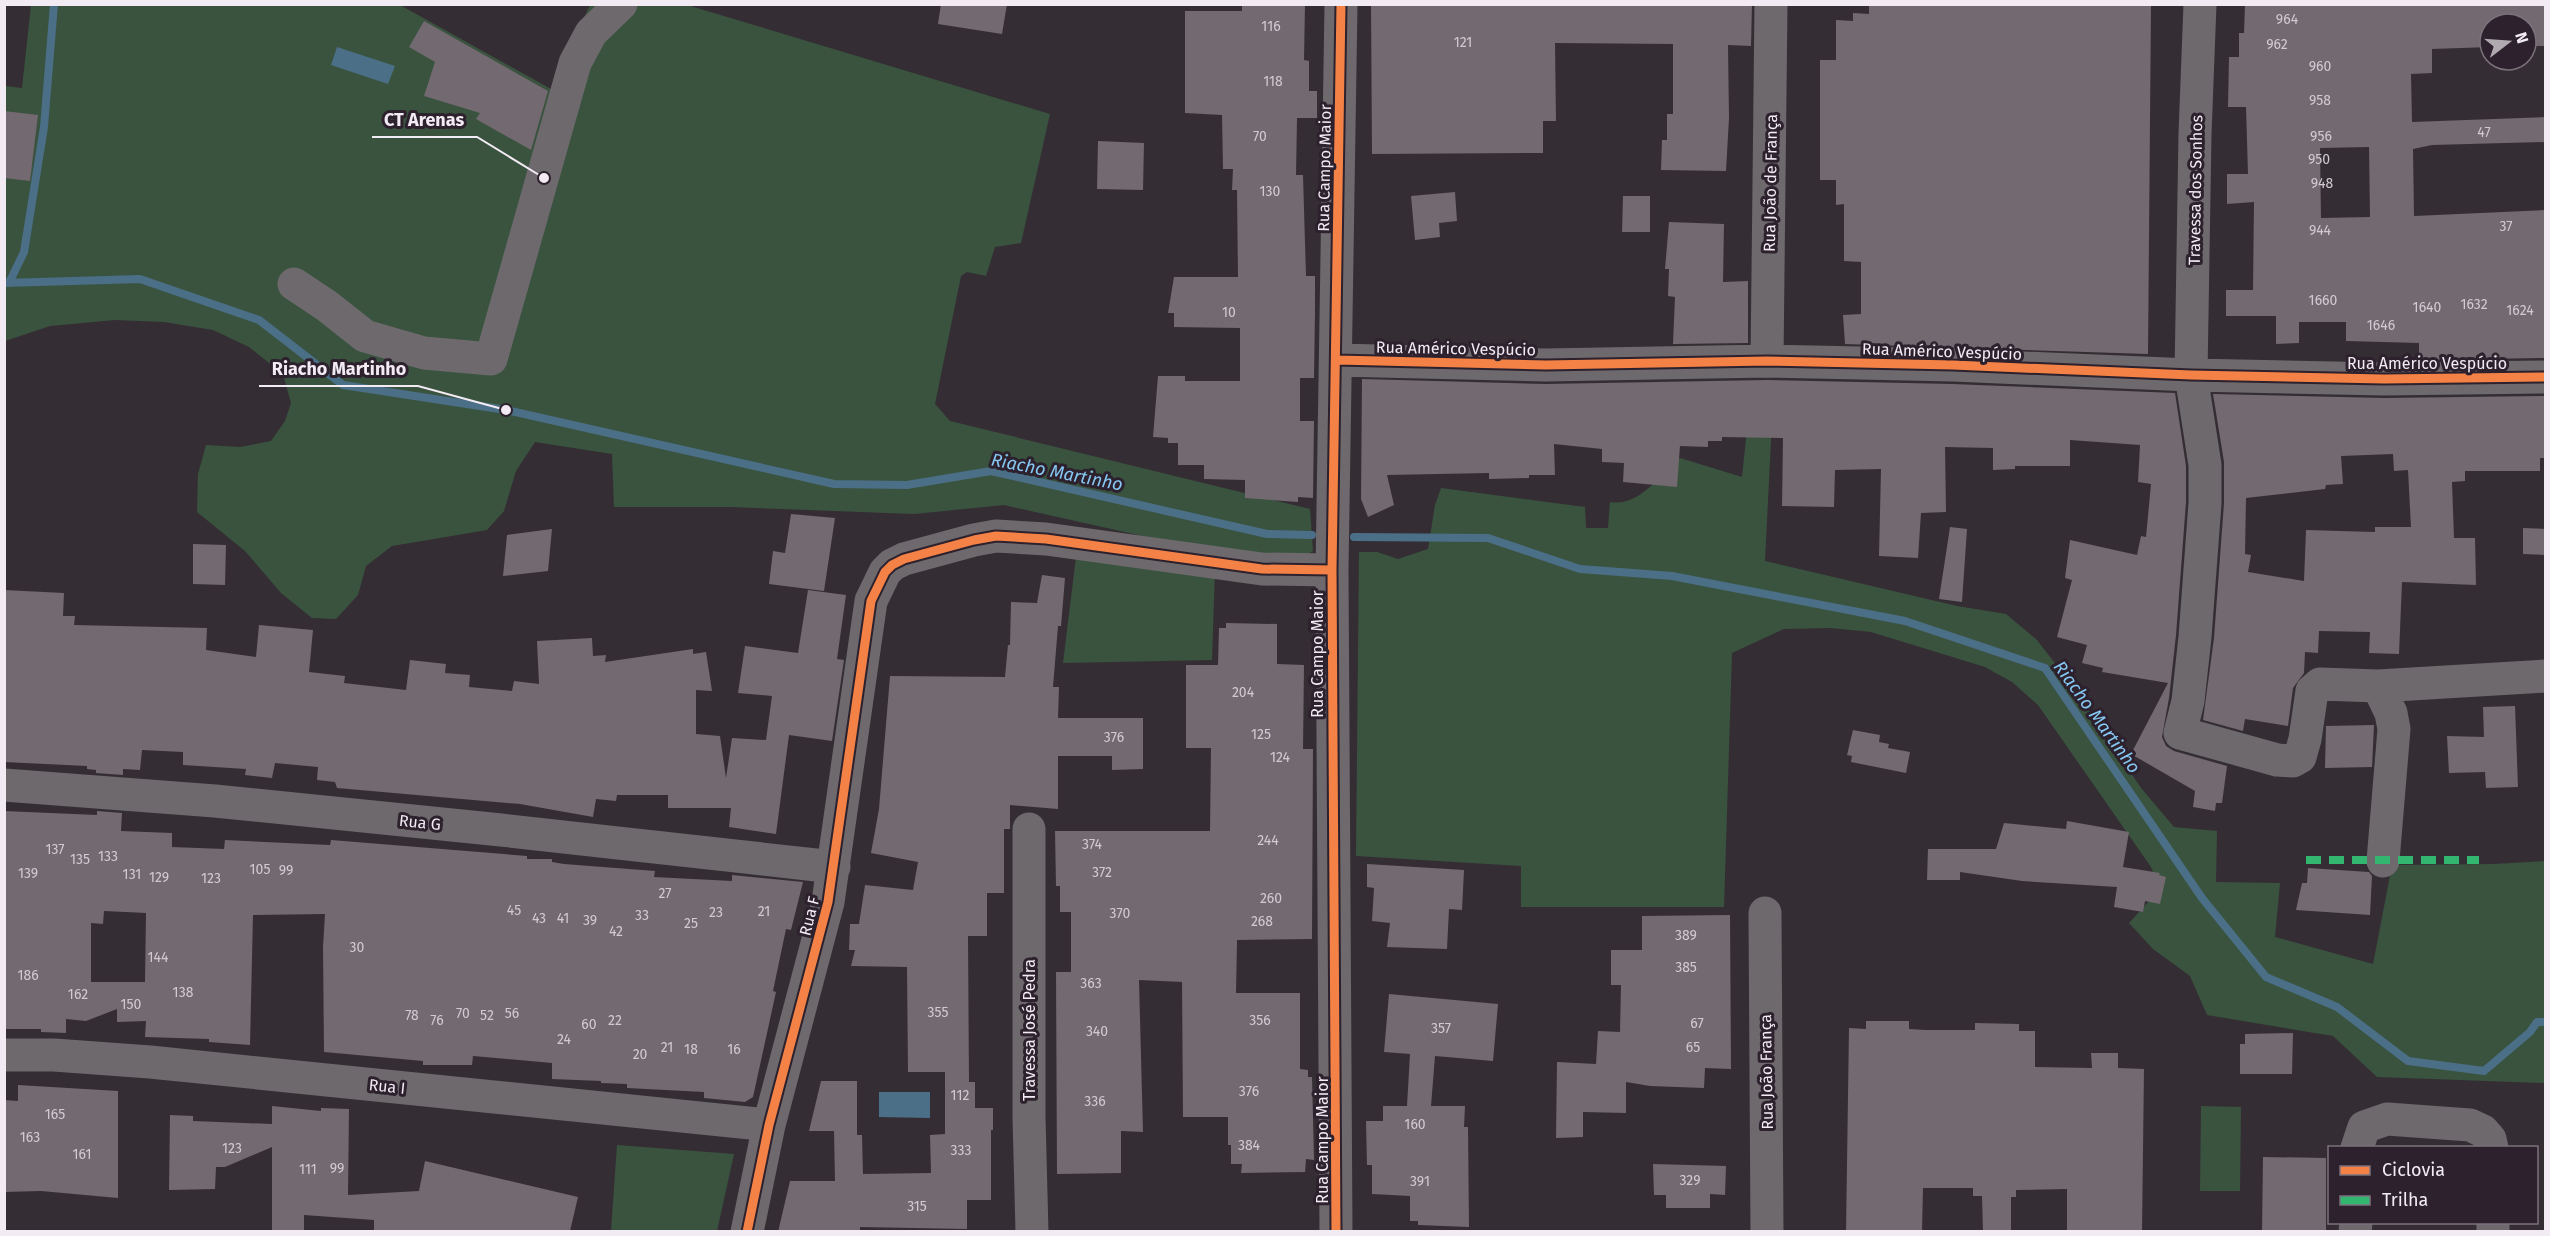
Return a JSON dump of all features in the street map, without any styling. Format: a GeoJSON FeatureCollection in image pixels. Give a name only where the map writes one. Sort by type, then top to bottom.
{"type":"FeatureCollection","features":[{"type":"Feature","properties":{"kind":"street"},"geometry":{"type":"LineString","coordinates":[[294,284],[365,336],[424,353],[491,359],[575,63],[591,33],[621,4]]}},
{"type":"Feature","properties":{"kind":"street","name":"Rua Campo Maior"},"geometry":{"type":"LineString","coordinates":[[1336,1232],[1332,570],[1341,4]]}},
{"type":"Feature","properties":{"kind":"street","name":"Rua João de França"},"geometry":{"type":"LineString","coordinates":[[1767,361],[1771,4]]}},
{"type":"Feature","properties":{"kind":"street","name":"Travessa dos Sonhos"},"geometry":{"type":"LineString","coordinates":[[2200,4],[2195,134],[2192,375],[2205,465],[2205,503],[2195,637],[2188,701],[2180,732],[2188,737],[2277,760],[2293,760],[2300,757],[2312,691],[2315,687],[2325,683],[2378,686]]}},
{"type":"Feature","properties":{"kind":"street","name":"Rua Américo Vespúcio"},"geometry":{"type":"LineString","coordinates":[[1337,360],[1546,365],[1767,361],[2384,379],[2546,377]]}},
{"type":"Feature","properties":{"kind":"street","name":"Rua F"},"geometry":{"type":"LineString","coordinates":[[747,1232],[769,1125],[828,902],[871,601],[885,572],[892,565],[904,559],[996,536],[1046,539],[1262,569],[1332,570]]}},
{"type":"Feature","properties":{"kind":"street"},"geometry":{"type":"LineString","coordinates":[[2383,861],[2394,729],[2391,713],[2378,686],[2546,676]]}},
{"type":"Feature","properties":{"kind":"street","name":"Rua G"},"geometry":{"type":"LineString","coordinates":[[4,785],[227,802],[834,867]]}},
{"type":"Feature","properties":{"kind":"street","name":"Travessa José Pedra"},"geometry":{"type":"LineString","coordinates":[[1029,829],[1029,1117],[1032,1232]]}},
{"type":"Feature","properties":{"kind":"street","name":"Rua João França"},"geometry":{"type":"LineString","coordinates":[[1764,913],[1767,1232]]}},
{"type":"Feature","properties":{"kind":"street","name":"Rua I"},"geometry":{"type":"LineString","coordinates":[[4,1055],[54,1054],[150,1062],[769,1125]]}},
{"type":"Feature","properties":{"kind":"street"},"geometry":{"type":"LineString","coordinates":[[2358,1146],[2364,1127],[2387,1119],[2470,1125],[2483,1131],[2490,1138],[2492,1146]]}},
{"type":"Feature","properties":{"kind":"green space"},"geometry":{"type":"Polygon","coordinates":[[[31,5],[400,5],[551,89],[590,5],[687,5],[1050,114],[1021,243],[995,247],[986,276],[967,272],[961,276],[935,404],[950,421],[1310,509],[1313,551],[1302,558],[1214,552],[1004,505],[914,514],[731,507],[614,507],[612,454],[535,442],[516,471],[504,511],[487,530],[392,546],[366,566],[358,595],[336,619],[312,618],[281,593],[245,551],[197,512],[198,474],[206,445],[240,447],[271,441],[285,421],[291,403],[283,374],[249,347],[213,330],[164,322],[115,320],[50,326],[5,341],[5,86],[22,88],[31,5]]]}},
{"type":"Feature","properties":{"kind":"green space"},"geometry":{"type":"Polygon","coordinates":[[[1748,420],[1772,420],[1765,561],[1957,606],[2006,614],[2037,640],[2074,688],[2141,788],[2174,827],[2217,831],[2216,882],[2280,883],[2275,937],[2373,964],[2392,865],[2545,861],[2545,1083],[2377,1077],[2333,1036],[2207,1015],[2190,976],[2153,949],[2129,923],[2160,889],[2151,867],[2038,705],[2012,682],[1985,667],[1871,632],[1831,628],[1784,629],[1732,653],[1724,907],[1521,907],[1521,866],[1356,856],[1359,552],[1377,552],[1398,559],[1428,549],[1435,505],[1441,488],[1585,507],[1586,528],[1608,528],[1610,502],[1631,500],[1640,495],[1680,458],[1742,477],[1748,420]]]}},
{"type":"Feature","properties":{"kind":"green space"},"geometry":{"type":"Polygon","coordinates":[[[1076,557],[1215,569],[1212,660],[1063,663],[1076,557]]]}},
{"type":"Feature","properties":{"kind":"green space"},"geometry":{"type":"Polygon","coordinates":[[[2201,1106],[2241,1107],[2240,1191],[2200,1191],[2201,1106]]]}},
{"type":"Feature","properties":{"kind":"green space"},"geometry":{"type":"Polygon","coordinates":[[[617,1145],[734,1154],[717,1231],[611,1231],[617,1145]]]}},
{"type":"Feature","properties":{"kind":"water"},"geometry":{"type":"Polygon","coordinates":[[[337,47],[395,66],[388,84],[331,65],[337,47]]]}},
{"type":"Feature","properties":{"kind":"water"},"geometry":{"type":"Polygon","coordinates":[[[879,1092],[930,1092],[930,1118],[879,1117],[879,1092]]]}},
{"type":"Feature","properties":{"kind":"building"},"geometry":{"type":"Polygon","coordinates":[[[941,4],[1007,4],[1002,34],[938,24],[941,4]]]}},
{"type":"Feature","properties":{"kind":"building"},"geometry":{"type":"Polygon","coordinates":[[[1242,4],[1305,4],[1304,60],[1309,61],[1309,91],[1317,91],[1317,118],[1297,118],[1296,175],[1303,175],[1306,276],[1315,276],[1314,378],[1300,378],[1300,421],[1314,421],[1313,498],[1298,497],[1298,502],[1245,498],[1245,480],[1204,479],[1204,465],[1178,465],[1178,443],[1168,443],[1168,438],[1153,437],[1158,376],[1185,376],[1185,381],[1240,381],[1240,328],[1174,327],[1174,313],[1168,313],[1174,277],[1238,277],[1237,190],[1232,190],[1233,169],[1223,169],[1222,115],[1185,113],[1185,11],[1242,11],[1242,4]]]}},
{"type":"Feature","properties":{"kind":"building"},"geometry":{"type":"Polygon","coordinates":[[[1371,4],[1752,4],[1751,46],[1728,45],[1729,118],[1726,171],[1661,170],[1662,140],[1667,140],[1667,114],[1673,114],[1673,44],[1555,43],[1556,121],[1543,121],[1543,153],[1372,154],[1371,4]]]}},
{"type":"Feature","properties":{"kind":"building"},"geometry":{"type":"Polygon","coordinates":[[[1869,4],[2151,4],[2148,354],[1845,344],[1843,315],[1861,314],[1861,262],[1844,261],[1844,204],[1836,205],[1836,180],[1820,180],[1820,60],[1836,60],[1836,20],[1853,21],[1853,13],[1869,14],[1869,4]]]}},
{"type":"Feature","properties":{"kind":"building"},"geometry":{"type":"Polygon","coordinates":[[[2245,4],[2546,4],[2546,46],[2538,46],[2538,12],[2478,12],[2478,47],[2432,49],[2432,73],[2411,74],[2412,122],[2546,117],[2546,142],[2432,145],[2413,149],[2414,216],[2546,210],[2546,358],[2419,360],[2419,343],[2346,341],[2346,322],[2299,322],[2299,343],[2276,344],[2276,316],[2226,316],[2226,290],[2253,290],[2254,202],[2227,204],[2227,174],[2248,174],[2246,107],[2228,107],[2229,57],[2239,57],[2239,33],[2244,33],[2245,4]],[[2369,147],[2320,148],[2321,218],[2370,217],[2369,147]]]}},
{"type":"Feature","properties":{"kind":"building"},"geometry":{"type":"Polygon","coordinates":[[[424,21],[548,91],[531,150],[476,119],[480,113],[424,96],[435,62],[409,47],[424,21]]]}},
{"type":"Feature","properties":{"kind":"building"},"geometry":{"type":"Polygon","coordinates":[[[4,111],[38,115],[30,181],[4,178],[4,111]]]}},
{"type":"Feature","properties":{"kind":"building"},"geometry":{"type":"Polygon","coordinates":[[[1098,141],[1144,143],[1143,190],[1097,189],[1098,141]]]}},
{"type":"Feature","properties":{"kind":"building"},"geometry":{"type":"Polygon","coordinates":[[[1455,192],[1457,221],[1439,223],[1440,237],[1415,240],[1411,196],[1455,192]]]}},
{"type":"Feature","properties":{"kind":"building"},"geometry":{"type":"Polygon","coordinates":[[[1623,196],[1650,196],[1650,232],[1622,232],[1623,196]]]}},
{"type":"Feature","properties":{"kind":"building"},"geometry":{"type":"Polygon","coordinates":[[[1669,222],[1724,224],[1723,282],[1748,281],[1748,343],[1673,344],[1675,297],[1668,296],[1669,269],[1665,269],[1669,222]]]}},
{"type":"Feature","properties":{"kind":"building"},"geometry":{"type":"Polygon","coordinates":[[[1362,379],[1546,384],[1767,380],[1952,384],[2175,393],[2186,466],[2186,502],[2176,635],[2162,737],[2166,746],[2174,751],[2227,766],[2222,803],[2216,803],[2215,811],[2193,807],[2195,791],[2131,754],[2168,683],[2102,672],[2103,668],[2082,663],[2087,645],[2057,637],[2072,580],[2065,578],[2070,540],[2137,555],[2141,536],[2146,537],[2151,484],[2138,482],[2140,445],[2070,440],[2070,466],[2015,466],[2015,469],[1993,470],[1993,448],[1945,447],[1946,512],[1921,513],[1918,558],[1879,556],[1881,469],[1835,470],[1834,507],[1782,506],[1783,438],[1722,437],[1722,441],[1708,441],[1708,447],[1680,446],[1677,487],[1623,482],[1624,463],[1602,462],[1602,449],[1554,444],[1555,475],[1489,479],[1489,473],[1387,475],[1394,505],[1368,517],[1361,499],[1362,379]]]}},
{"type":"Feature","properties":{"kind":"building"},"geometry":{"type":"Polygon","coordinates":[[[2213,394],[2384,398],[2546,396],[2546,458],[2540,458],[2540,471],[2465,471],[2465,481],[2452,482],[2454,538],[2475,538],[2476,585],[2402,582],[2399,654],[2369,653],[2370,632],[2319,631],[2318,653],[2305,652],[2304,673],[2293,688],[2288,726],[2245,719],[2243,731],[2203,720],[2214,638],[2224,503],[2224,462],[2213,394]],[[2393,454],[2341,456],[2343,484],[2326,485],[2325,489],[2246,498],[2245,554],[2251,555],[2248,572],[2304,581],[2306,530],[2375,532],[2375,527],[2411,527],[2408,470],[2394,471],[2393,454]]]}},
{"type":"Feature","properties":{"kind":"building"},"geometry":{"type":"Polygon","coordinates":[[[791,514],[835,518],[824,591],[769,584],[773,551],[785,553],[791,514]]]}},
{"type":"Feature","properties":{"kind":"building"},"geometry":{"type":"Polygon","coordinates":[[[1950,527],[1967,529],[1962,602],[1939,599],[1950,527]]]}},
{"type":"Feature","properties":{"kind":"building"},"geometry":{"type":"Polygon","coordinates":[[[2523,528],[2546,529],[2546,555],[2523,554],[2523,528]]]}},
{"type":"Feature","properties":{"kind":"building"},"geometry":{"type":"Polygon","coordinates":[[[552,529],[548,571],[503,576],[507,535],[552,529]]]}},
{"type":"Feature","properties":{"kind":"building"},"geometry":{"type":"Polygon","coordinates":[[[193,544],[226,545],[225,585],[193,584],[193,544]]]}},
{"type":"Feature","properties":{"kind":"building"},"geometry":{"type":"Polygon","coordinates":[[[1042,575],[1065,578],[1053,687],[1059,687],[1058,718],[1143,718],[1143,769],[1112,770],[1112,756],[1058,756],[1058,809],[1010,805],[1010,829],[1004,829],[1004,893],[987,893],[987,936],[968,936],[969,1082],[975,1082],[975,1108],[993,1108],[991,1200],[967,1200],[967,1229],[860,1227],[860,1232],[778,1232],[790,1181],[835,1181],[834,1131],[809,1131],[821,1081],[857,1081],[857,1135],[862,1135],[863,1174],[931,1173],[930,1135],[945,1134],[945,1072],[908,1072],[907,967],[851,966],[855,950],[849,950],[850,924],[859,924],[865,885],[913,890],[918,862],[871,853],[879,809],[890,676],[1005,677],[1008,645],[1010,645],[1011,602],[1037,603],[1042,575]]]}},
{"type":"Feature","properties":{"kind":"building"},"geometry":{"type":"Polygon","coordinates":[[[4,590],[64,593],[63,616],[75,616],[74,625],[207,628],[206,650],[256,657],[259,625],[313,630],[309,672],[345,676],[344,683],[406,690],[410,660],[446,664],[445,673],[470,675],[469,687],[512,691],[514,681],[539,684],[537,641],[592,638],[593,656],[606,655],[605,662],[693,649],[693,654],[706,652],[712,691],[696,690],[696,734],[720,736],[726,778],[732,738],[766,740],[772,696],[738,693],[745,646],[798,653],[808,590],[846,595],[837,659],[844,660],[832,741],[789,735],[776,834],[729,827],[731,808],[668,808],[668,795],[617,795],[616,801],[596,799],[593,817],[520,804],[337,788],[335,782],[317,780],[318,767],[275,763],[272,778],[245,775],[246,769],[183,765],[183,752],[142,750],[140,770],[123,769],[123,775],[96,773],[96,770],[87,769],[87,766],[4,762],[4,590]]]}},
{"type":"Feature","properties":{"kind":"building"},"geometry":{"type":"Polygon","coordinates":[[[1226,623],[1277,624],[1277,664],[1304,665],[1303,749],[1313,749],[1312,939],[1237,940],[1236,993],[1300,993],[1300,1069],[1308,1070],[1308,1077],[1312,1077],[1314,1160],[1306,1159],[1305,1172],[1241,1173],[1242,1164],[1231,1164],[1228,1117],[1183,1117],[1182,982],[1139,980],[1143,1132],[1121,1131],[1121,1173],[1057,1174],[1056,972],[1071,972],[1071,912],[1060,912],[1060,886],[1056,886],[1055,831],[1210,831],[1211,748],[1186,748],[1186,665],[1218,665],[1219,628],[1226,628],[1226,623]]]}},
{"type":"Feature","properties":{"kind":"building"},"geometry":{"type":"Polygon","coordinates":[[[2515,706],[2518,787],[2486,788],[2485,772],[2449,773],[2447,736],[2484,737],[2483,707],[2515,706]]]}},
{"type":"Feature","properties":{"kind":"building"},"geometry":{"type":"Polygon","coordinates":[[[2374,725],[2372,767],[2325,768],[2326,726],[2374,725]]]}},
{"type":"Feature","properties":{"kind":"building"},"geometry":{"type":"Polygon","coordinates":[[[1853,730],[1880,735],[1879,742],[1889,744],[1888,748],[1910,752],[1906,773],[1851,762],[1852,756],[1847,755],[1853,730]]]}},
{"type":"Feature","properties":{"kind":"building"},"geometry":{"type":"Polygon","coordinates":[[[4,811],[97,815],[97,811],[122,813],[121,831],[172,833],[172,847],[224,849],[225,840],[330,845],[331,840],[527,856],[527,859],[552,859],[552,862],[564,864],[655,871],[654,877],[732,881],[732,875],[803,882],[791,930],[786,929],[773,991],[776,992],[753,1097],[745,1102],[704,1098],[704,1092],[627,1088],[627,1084],[552,1079],[552,1063],[473,1056],[472,1065],[423,1065],[423,1061],[324,1052],[325,914],[253,915],[250,1045],[209,1042],[209,1039],[145,1037],[146,1021],[117,1022],[117,1009],[86,1021],[66,1019],[66,1033],[41,1032],[41,1029],[4,1029],[4,811]],[[104,911],[103,924],[91,923],[91,982],[145,982],[146,913],[104,911]]]}},
{"type":"Feature","properties":{"kind":"building"},"geometry":{"type":"Polygon","coordinates":[[[2067,821],[2129,832],[2123,867],[2160,873],[2159,875],[2166,877],[2160,904],[2145,901],[2143,912],[2114,907],[2117,887],[2022,881],[1960,872],[1960,880],[1927,880],[1928,849],[1996,849],[2004,823],[2066,829],[2067,821]]]}},
{"type":"Feature","properties":{"kind":"building"},"geometry":{"type":"Polygon","coordinates":[[[1367,864],[1464,870],[1462,910],[1449,909],[1447,949],[1387,947],[1390,923],[1372,921],[1374,888],[1367,887],[1367,864]]]}},
{"type":"Feature","properties":{"kind":"building"},"geometry":{"type":"Polygon","coordinates":[[[2308,868],[2369,872],[2372,876],[2370,915],[2296,910],[2302,883],[2307,883],[2308,868]]]}},
{"type":"Feature","properties":{"kind":"building"},"geometry":{"type":"Polygon","coordinates":[[[1730,915],[1731,1069],[1705,1068],[1704,1088],[1650,1086],[1626,1082],[1626,1113],[1583,1112],[1583,1137],[1556,1138],[1557,1062],[1596,1064],[1598,1031],[1620,1032],[1621,985],[1611,985],[1611,950],[1642,950],[1642,916],[1730,915]]]}},
{"type":"Feature","properties":{"kind":"building"},"geometry":{"type":"Polygon","coordinates":[[[1389,994],[1498,1004],[1493,1061],[1435,1056],[1431,1106],[1465,1106],[1464,1127],[1468,1127],[1469,1227],[1418,1225],[1418,1221],[1410,1221],[1410,1196],[1372,1194],[1372,1165],[1367,1165],[1366,1121],[1383,1121],[1383,1106],[1407,1106],[1410,1054],[1384,1052],[1389,994]]]}},
{"type":"Feature","properties":{"kind":"building"},"geometry":{"type":"Polygon","coordinates":[[[1866,1021],[1909,1021],[1909,1029],[1925,1030],[1975,1030],[1975,1023],[2019,1024],[2019,1031],[2035,1031],[2035,1067],[2092,1068],[2091,1053],[2118,1053],[2118,1068],[2144,1069],[2142,1232],[2067,1232],[2067,1189],[2016,1190],[2016,1197],[2011,1197],[2011,1232],[1983,1232],[1982,1196],[1973,1196],[1973,1188],[1923,1188],[1922,1232],[1846,1232],[1849,1028],[1866,1029],[1866,1021]]]}},
{"type":"Feature","properties":{"kind":"building"},"geometry":{"type":"Polygon","coordinates":[[[2293,1033],[2292,1074],[2240,1074],[2240,1044],[2245,1044],[2245,1034],[2293,1033]]]}},
{"type":"Feature","properties":{"kind":"building"},"geometry":{"type":"Polygon","coordinates":[[[18,1085],[118,1091],[118,1198],[41,1191],[4,1192],[4,1100],[18,1101],[18,1085]]]}},
{"type":"Feature","properties":{"kind":"building"},"geometry":{"type":"Polygon","coordinates":[[[272,1106],[321,1111],[321,1108],[349,1109],[348,1195],[419,1191],[425,1161],[578,1197],[570,1231],[374,1232],[374,1220],[304,1215],[304,1232],[272,1232],[272,1147],[225,1167],[216,1167],[215,1189],[169,1190],[170,1115],[193,1116],[193,1121],[272,1124],[272,1106]]]}},
{"type":"Feature","properties":{"kind":"building"},"geometry":{"type":"Polygon","coordinates":[[[2263,1157],[2326,1158],[2326,1232],[2262,1232],[2263,1157]]]}},
{"type":"Feature","properties":{"kind":"building"},"geometry":{"type":"Polygon","coordinates":[[[1653,1164],[1726,1166],[1725,1195],[1710,1194],[1710,1208],[1666,1208],[1666,1195],[1654,1195],[1653,1164]]]}},
{"type":"Feature","properties":{"kind":"waterway"},"geometry":{"type":"LineString","coordinates":[[9,283],[24,252],[44,127],[54,4]]}},
{"type":"Feature","properties":{"kind":"waterway","name":"Riacho Martinho"},"geometry":{"type":"LineString","coordinates":[[4,283],[140,279],[259,320],[343,385],[506,410],[834,484],[907,485],[991,471],[1267,534],[1312,535]]}},
{"type":"Feature","properties":{"kind":"waterway","name":"Riacho Martinho"},"geometry":{"type":"LineString","coordinates":[[1354,537],[1488,538],[1580,569],[1672,576],[1905,621],[2045,668],[2202,898],[2266,977],[2337,1007],[2408,1061],[2484,1071],[2530,1032],[2537,1022],[2546,1022]]}},
{"type":"Feature","properties":{"kind":"marked path"},"geometry":{"type":"LineString","coordinates":[[2306,860],[2479,860]]}},
{"type":"Feature","properties":{"kind":"cycle path"},"geometry":{"type":"LineString","coordinates":[[1336,1232],[1332,570],[1341,4]]}},
{"type":"Feature","properties":{"kind":"cycle path"},"geometry":{"type":"LineString","coordinates":[[1337,360],[1546,365],[1767,361],[2384,379],[2546,377]]}},
{"type":"Feature","properties":{"kind":"cycle path"},"geometry":{"type":"LineString","coordinates":[[747,1232],[769,1125],[828,902],[871,601],[885,572],[892,565],[904,559],[996,536],[1046,539],[1262,569],[1332,570]]}},
{"type":"Feature","properties":{"kind":"place","name":"CT Arenas"},"geometry":{"type":"Point","coordinates":[544,178]}},
{"type":"Feature","properties":{"kind":"place","name":"Riacho Martinho"},"geometry":{"type":"Point","coordinates":[506,410]}}]}
